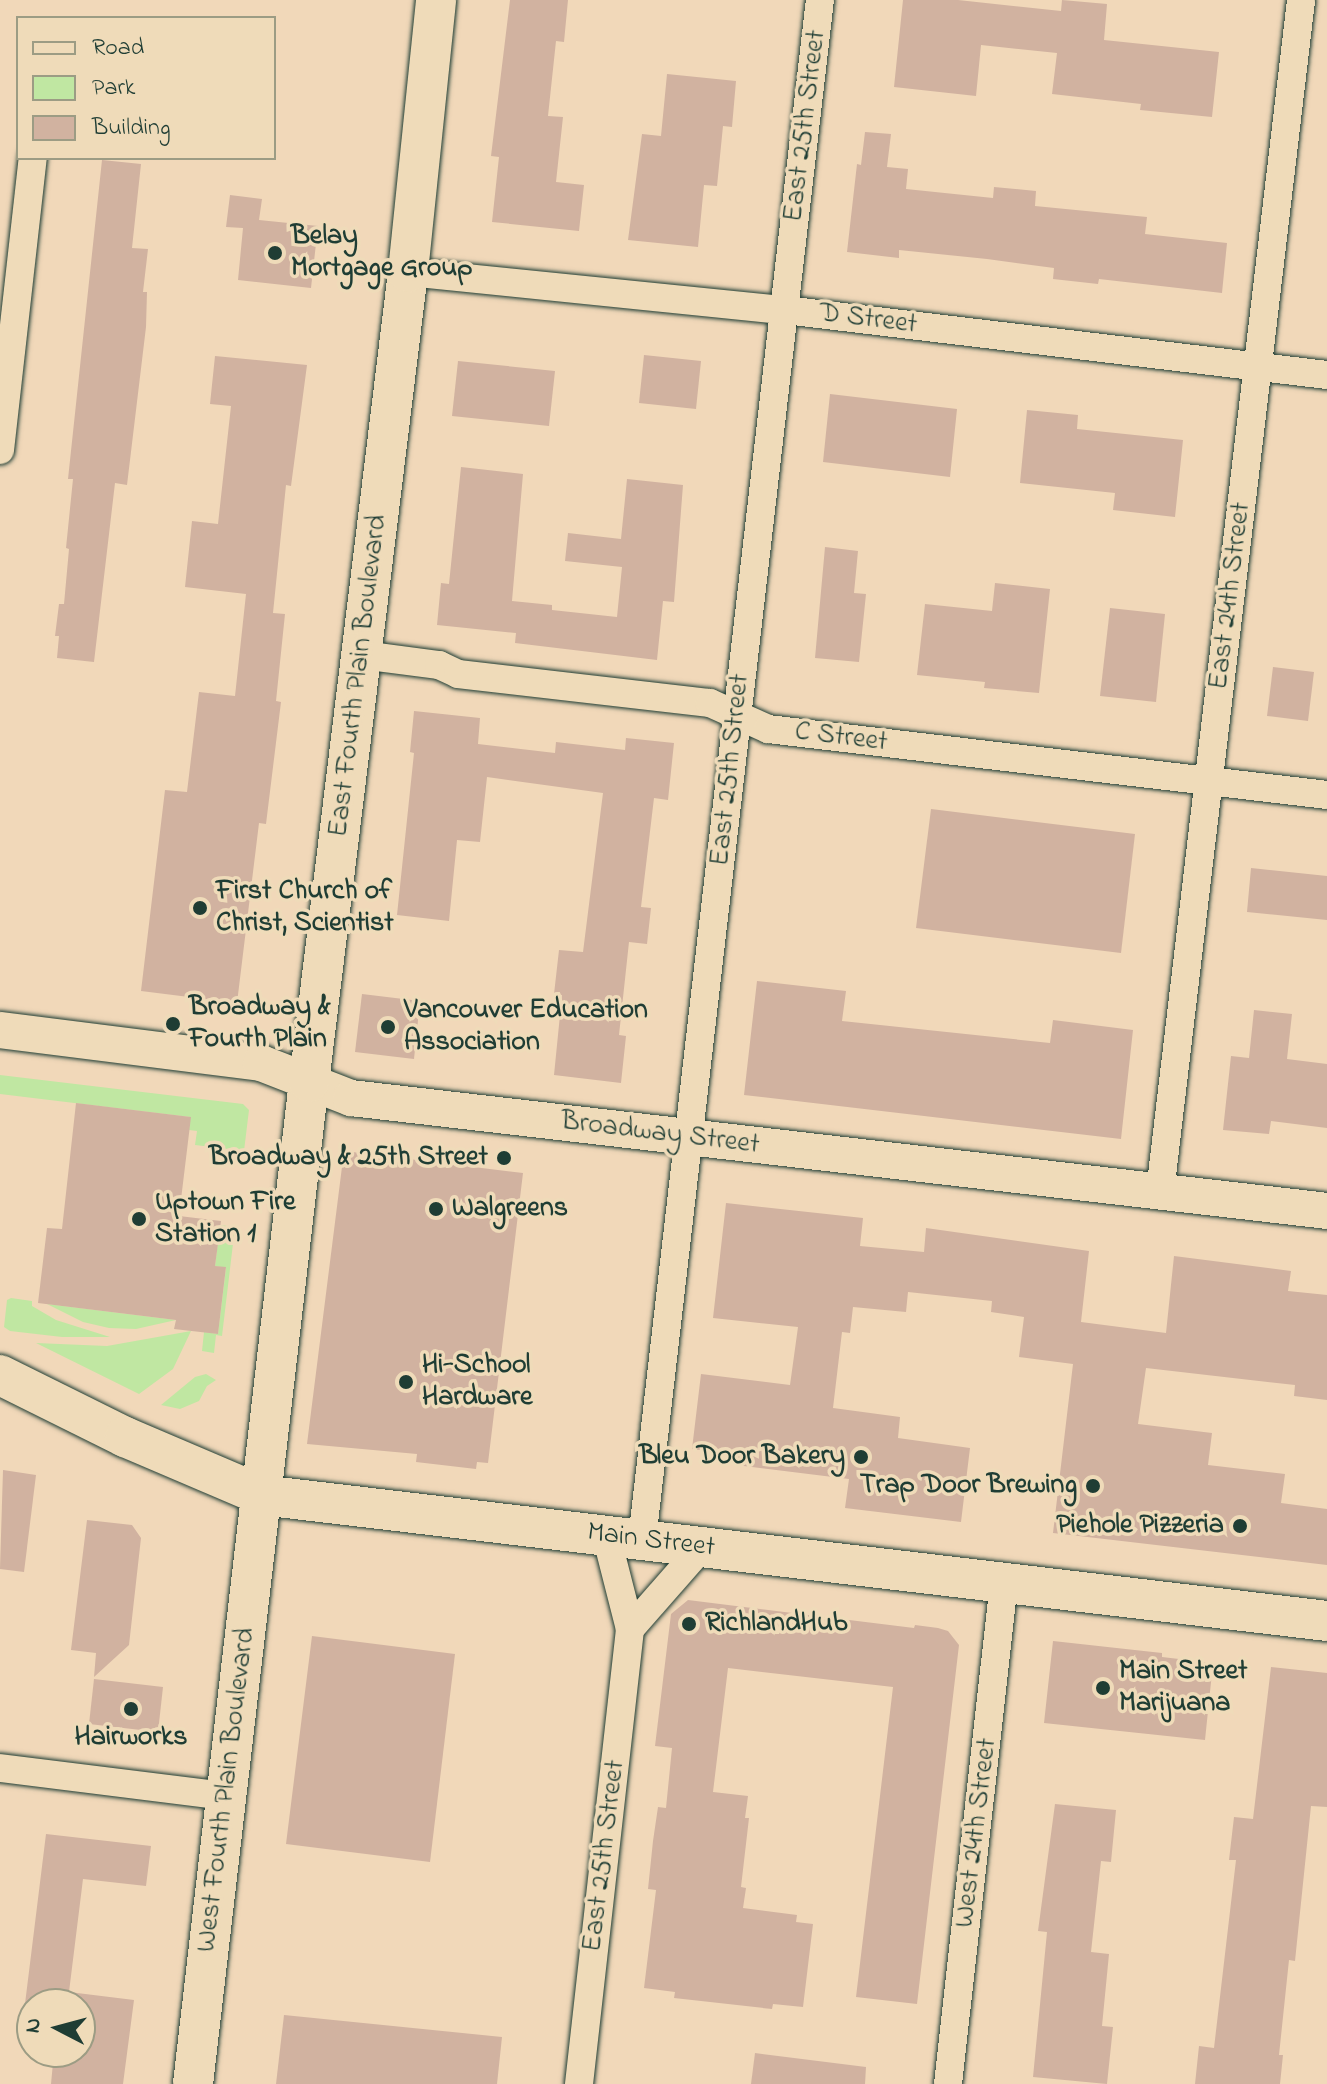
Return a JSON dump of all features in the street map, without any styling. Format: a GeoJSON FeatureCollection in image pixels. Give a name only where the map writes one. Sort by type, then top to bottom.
{"type":"FeatureCollection","features":[{"type":"Feature","properties":{"kind":"main road","name":"East Fourth Plain Boulevard"},"geometry":{"type":"LineString","coordinates":[[261,1495],[408,272],[436,0]]}},
{"type":"Feature","properties":{"kind":"main road","name":"Main Street"},"geometry":{"type":"LineString","coordinates":[[0,1375],[125,1437],[261,1495],[1327,1621]]}},
{"type":"Feature","properties":{"kind":"main road","name":"West Fourth Plain Boulevard"},"geometry":{"type":"LineString","coordinates":[[193,2084],[261,1495]]}},
{"type":"Feature","properties":{"kind":"street","name":"East 25th Street"},"geometry":{"type":"LineString","coordinates":[[579,2084],[630,1629],[624,1538],[688,1137],[820,0]]}},
{"type":"Feature","properties":{"kind":"street","name":"East 24th Street"},"geometry":{"type":"LineString","coordinates":[[1160,1192],[1301,0]]}},
{"type":"Feature","properties":{"kind":"street"},"geometry":{"type":"LineString","coordinates":[[0,450],[33,160]]}},
{"type":"Feature","properties":{"kind":"street","name":"D Street"},"geometry":{"type":"LineString","coordinates":[[408,272],[785,310],[1327,375]]}},
{"type":"Feature","properties":{"kind":"street","name":"C Street"},"geometry":{"type":"LineString","coordinates":[[362,655],[439,665],[458,674],[710,703],[768,729],[1327,795]]}},
{"type":"Feature","properties":{"kind":"street","name":"Broadway Street"},"geometry":{"type":"LineString","coordinates":[[0,1030],[261,1063],[351,1098],[1327,1211]]}},
{"type":"Feature","properties":{"kind":"street"},"geometry":{"type":"LineString","coordinates":[[630,1629],[702,1547]]}},
{"type":"Feature","properties":{"kind":"street","name":"West 24th Street"},"geometry":{"type":"LineString","coordinates":[[948,2084],[1004,1582]]}},
{"type":"Feature","properties":{"kind":"street"},"geometry":{"type":"LineString","coordinates":[[0,1768],[226,1796]]}},
{"type":"Feature","properties":{"kind":"green space"},"geometry":{"type":"Polygon","coordinates":[[[0,1075],[243,1104],[249,1110],[244,1151],[195,1145],[197,1131],[189,1130],[190,1117],[0,1094],[0,1075]]]}},
{"type":"Feature","properties":{"kind":"green space"},"geometry":{"type":"Polygon","coordinates":[[[220,1225],[235,1227],[222,1336],[216,1335],[214,1353],[202,1351],[204,1332],[218,1334],[226,1268],[215,1266],[220,1225]]]}},
{"type":"Feature","properties":{"kind":"green space"},"geometry":{"type":"Polygon","coordinates":[[[7,1300],[32,1301],[32,1306],[56,1320],[110,1337],[62,1337],[10,1331],[4,1327],[7,1300]]]}},
{"type":"Feature","properties":{"kind":"green space"},"geometry":{"type":"Polygon","coordinates":[[[47,1304],[176,1320],[136,1329],[109,1328],[83,1322],[47,1304]]]}},
{"type":"Feature","properties":{"kind":"green space"},"geometry":{"type":"Polygon","coordinates":[[[191,1331],[173,1369],[139,1394],[36,1343],[107,1346],[191,1331]]]}},
{"type":"Feature","properties":{"kind":"green space"},"geometry":{"type":"Polygon","coordinates":[[[206,1374],[216,1380],[207,1386],[199,1401],[180,1409],[161,1405],[195,1377],[206,1374]]]}},
{"type":"Feature","properties":{"kind":"building"},"geometry":{"type":"Polygon","coordinates":[[[510,0],[568,0],[564,42],[556,41],[548,116],[563,117],[556,182],[584,185],[579,231],[492,222],[499,157],[491,156],[510,0]]]}},
{"type":"Feature","properties":{"kind":"building"},"geometry":{"type":"Polygon","coordinates":[[[903,0],[958,0],[1061,11],[1062,0],[1107,4],[1104,40],[1219,52],[1212,117],[1140,110],[1141,104],[1052,94],[1057,53],[981,45],[976,96],[894,87],[903,0]]]}},
{"type":"Feature","properties":{"kind":"building"},"geometry":{"type":"Polygon","coordinates":[[[667,74],[736,81],[732,127],[723,126],[717,186],[704,185],[698,247],[628,240],[642,134],[661,136],[667,74]]]}},
{"type":"Feature","properties":{"kind":"building"},"geometry":{"type":"Polygon","coordinates":[[[865,132],[891,134],[887,167],[908,169],[906,189],[993,198],[994,187],[1036,191],[1035,206],[1147,217],[1145,234],[1227,243],[1222,293],[1099,279],[1098,284],[1053,279],[1054,268],[987,259],[899,250],[899,258],[847,252],[857,164],[861,165],[865,132]]]}},
{"type":"Feature","properties":{"kind":"building"},"geometry":{"type":"Polygon","coordinates":[[[102,160],[141,164],[132,248],[148,249],[143,292],[147,292],[146,327],[127,485],[115,483],[94,662],[57,658],[59,636],[55,636],[59,604],[64,604],[73,479],[68,479],[102,160]]]}},
{"type":"Feature","properties":{"kind":"building"},"geometry":{"type":"Polygon","coordinates":[[[230,195],[262,199],[259,220],[318,226],[311,288],[238,280],[243,228],[226,227],[230,195]]]}},
{"type":"Feature","properties":{"kind":"building"},"geometry":{"type":"Polygon","coordinates":[[[644,355],[701,361],[696,409],[639,403],[644,355]]]}},
{"type":"Feature","properties":{"kind":"building"},"geometry":{"type":"Polygon","coordinates":[[[215,356],[307,365],[291,486],[286,485],[273,613],[285,614],[276,701],[281,702],[266,824],[259,823],[237,1003],[141,991],[165,790],[187,792],[199,692],[235,696],[246,594],[185,587],[192,521],[218,524],[231,406],[210,404],[215,356]]]}},
{"type":"Feature","properties":{"kind":"building"},"geometry":{"type":"Polygon","coordinates":[[[458,361],[555,371],[549,426],[452,416],[458,361]]]}},
{"type":"Feature","properties":{"kind":"building"},"geometry":{"type":"Polygon","coordinates":[[[830,394],[957,409],[950,477],[823,462],[830,394]]]}},
{"type":"Feature","properties":{"kind":"building"},"geometry":{"type":"Polygon","coordinates":[[[1027,410],[1078,415],[1077,429],[1183,440],[1175,517],[1113,510],[1115,493],[1020,483],[1027,410]]]}},
{"type":"Feature","properties":{"kind":"building"},"geometry":{"type":"Polygon","coordinates":[[[461,467],[523,474],[512,601],[552,605],[552,610],[617,617],[622,567],[565,561],[568,533],[621,539],[627,479],[683,485],[674,602],[663,601],[657,660],[515,643],[516,633],[437,625],[441,583],[449,584],[461,467]]]}},
{"type":"Feature","properties":{"kind":"building"},"geometry":{"type":"Polygon","coordinates":[[[825,547],[858,551],[854,593],[866,594],[859,662],[815,658],[825,547]]]}},
{"type":"Feature","properties":{"kind":"building"},"geometry":{"type":"Polygon","coordinates":[[[995,583],[1050,589],[1039,693],[984,688],[985,682],[917,675],[925,604],[992,611],[995,583]]]}},
{"type":"Feature","properties":{"kind":"building"},"geometry":{"type":"Polygon","coordinates":[[[1110,608],[1165,614],[1156,702],[1100,696],[1110,608]]]}},
{"type":"Feature","properties":{"kind":"building"},"geometry":{"type":"Polygon","coordinates":[[[1273,667],[1314,672],[1308,721],[1267,716],[1273,667]]]}},
{"type":"Feature","properties":{"kind":"building"},"geometry":{"type":"Polygon","coordinates":[[[414,711],[480,718],[478,744],[555,753],[556,742],[625,750],[626,738],[674,743],[668,800],[654,798],[641,907],[651,908],[647,944],[629,942],[619,1035],[626,1036],[621,1083],[554,1075],[562,995],[554,994],[559,950],[583,952],[603,793],[487,777],[480,842],[457,840],[449,921],[397,915],[414,753],[410,752],[414,711]]]}},
{"type":"Feature","properties":{"kind":"building"},"geometry":{"type":"Polygon","coordinates":[[[931,809],[1135,834],[1121,953],[916,928],[931,809]]]}},
{"type":"Feature","properties":{"kind":"building"},"geometry":{"type":"Polygon","coordinates":[[[1251,868],[1327,876],[1327,920],[1247,912],[1251,868]]]}},
{"type":"Feature","properties":{"kind":"building"},"geometry":{"type":"Polygon","coordinates":[[[757,981],[846,991],[842,1021],[1050,1043],[1053,1020],[1133,1030],[1121,1139],[744,1095],[757,981]]]}},
{"type":"Feature","properties":{"kind":"building","name":"Vancouver Education Association"},"geometry":{"type":"Polygon","coordinates":[[[362,994],[420,1001],[414,1059],[355,1052],[362,994]]]}},
{"type":"Feature","properties":{"kind":"building"},"geometry":{"type":"Polygon","coordinates":[[[1254,1010],[1292,1014],[1287,1059],[1327,1064],[1327,1128],[1271,1121],[1269,1134],[1223,1130],[1231,1056],[1249,1058],[1254,1010]]]}},
{"type":"Feature","properties":{"kind":"building","name":"Uptown Fire Station 1"},"geometry":{"type":"Polygon","coordinates":[[[76,1103],[191,1117],[179,1216],[221,1221],[215,1266],[226,1267],[218,1334],[174,1329],[176,1320],[38,1303],[47,1228],[62,1229],[76,1103]]]}},
{"type":"Feature","properties":{"kind":"building"},"geometry":{"type":"Polygon","coordinates":[[[344,1151],[523,1173],[488,1463],[477,1462],[476,1469],[416,1462],[417,1454],[307,1444],[344,1151]]]}},
{"type":"Feature","properties":{"kind":"building"},"geometry":{"type":"Polygon","coordinates":[[[726,1203],[863,1218],[860,1246],[924,1252],[926,1228],[1089,1251],[1081,1322],[1166,1333],[1174,1256],[1291,1271],[1288,1291],[1327,1295],[1327,1400],[1294,1396],[1295,1385],[1146,1368],[1138,1424],[1212,1433],[1208,1465],[1285,1474],[1281,1503],[1327,1509],[1327,1565],[1053,1533],[1073,1364],[1019,1357],[1024,1317],[991,1312],[992,1301],[908,1292],[906,1312],[853,1307],[850,1333],[842,1332],[833,1408],[900,1417],[898,1438],[970,1448],[961,1522],[845,1508],[849,1479],[736,1465],[737,1455],[692,1449],[701,1374],[790,1385],[798,1327],[713,1318],[726,1203]]]}},
{"type":"Feature","properties":{"kind":"building"},"geometry":{"type":"Polygon","coordinates":[[[3,1470],[36,1475],[24,1572],[0,1569],[3,1470]]]}},
{"type":"Feature","properties":{"kind":"building"},"geometry":{"type":"Polygon","coordinates":[[[87,1520],[132,1525],[141,1538],[129,1645],[94,1677],[96,1653],[71,1650],[87,1520]]]}},
{"type":"Feature","properties":{"kind":"building"},"geometry":{"type":"Polygon","coordinates":[[[688,1600],[914,1628],[915,1625],[938,1628],[948,1631],[959,1645],[917,2004],[856,1997],[893,1687],[728,1668],[713,1792],[748,1796],[745,1818],[749,1818],[741,1887],[746,1888],[743,1908],[797,1915],[796,1922],[813,1924],[803,2007],[773,2004],[772,2009],[674,1998],[675,1992],[644,1988],[656,1890],[648,1889],[653,1841],[658,1807],[666,1808],[672,1748],[655,1746],[671,1614],[688,1600]]]}},
{"type":"Feature","properties":{"kind":"building"},"geometry":{"type":"Polygon","coordinates":[[[312,1636],[455,1654],[430,1862],[286,1844],[312,1636]]]}},
{"type":"Feature","properties":{"kind":"building","name":"Main Street Marijuana"},"geometry":{"type":"Polygon","coordinates":[[[1053,1641],[1162,1653],[1162,1657],[1213,1663],[1205,1740],[1044,1723],[1053,1641]]]}},
{"type":"Feature","properties":{"kind":"building"},"geometry":{"type":"Polygon","coordinates":[[[1271,1667],[1327,1673],[1327,1807],[1311,1806],[1295,1961],[1289,1960],[1279,2055],[1283,2055],[1280,2084],[1195,2084],[1199,2046],[1214,2048],[1236,1860],[1229,1860],[1234,1817],[1253,1819],[1271,1667]]]}},
{"type":"Feature","properties":{"kind":"building"},"geometry":{"type":"Polygon","coordinates":[[[94,1679],[163,1687],[158,1732],[89,1724],[94,1679]]]}},
{"type":"Feature","properties":{"kind":"building"},"geometry":{"type":"Polygon","coordinates":[[[1055,1804],[1116,1810],[1111,1862],[1101,1861],[1091,1952],[1109,1954],[1102,2026],[1113,2027],[1107,2084],[1033,2077],[1047,1932],[1038,1931],[1055,1804]]]}},
{"type":"Feature","properties":{"kind":"building"},"geometry":{"type":"Polygon","coordinates":[[[46,1834],[151,1846],[146,1886],[83,1879],[69,1988],[27,1988],[46,1834]]]}},
{"type":"Feature","properties":{"kind":"building"},"geometry":{"type":"Polygon","coordinates":[[[96,1995],[134,2000],[123,2084],[51,2084],[52,2068],[96,2068],[96,1995]]]}},
{"type":"Feature","properties":{"kind":"building"},"geometry":{"type":"Polygon","coordinates":[[[284,2015],[502,2037],[497,2084],[276,2084],[284,2015]]]}},
{"type":"Feature","properties":{"kind":"building"},"geometry":{"type":"Polygon","coordinates":[[[755,2053],[866,2067],[865,2084],[751,2084],[755,2053]]]}},
{"type":"Feature","properties":{"kind":"place","name":"Belay Mortgage Group"},"geometry":{"type":"Point","coordinates":[275,253]}},
{"type":"Feature","properties":{"kind":"place","name":"First Church of Christ, Scientist"},"geometry":{"type":"Point","coordinates":[200,908]}},
{"type":"Feature","properties":{"kind":"place","name":"Broadway & Fourth Plain"},"geometry":{"type":"Point","coordinates":[173,1024]}},
{"type":"Feature","properties":{"kind":"place","name":"Vancouver Education Association"},"geometry":{"type":"Point","coordinates":[388,1027]}},
{"type":"Feature","properties":{"kind":"place","name":"Broadway & 25th Street"},"geometry":{"type":"Point","coordinates":[504,1158]}},
{"type":"Feature","properties":{"kind":"place","name":"Walgreens"},"geometry":{"type":"Point","coordinates":[436,1209]}},
{"type":"Feature","properties":{"kind":"place","name":"Uptown Fire Station 1"},"geometry":{"type":"Point","coordinates":[139,1219]}},
{"type":"Feature","properties":{"kind":"place","name":"Hi-School Hardware"},"geometry":{"type":"Point","coordinates":[406,1382]}},
{"type":"Feature","properties":{"kind":"place","name":"Bleu Door Bakery"},"geometry":{"type":"Point","coordinates":[861,1457]}},
{"type":"Feature","properties":{"kind":"place","name":"Trap Door Brewing"},"geometry":{"type":"Point","coordinates":[1093,1486]}},
{"type":"Feature","properties":{"kind":"place","name":"Piehole Pizzeria"},"geometry":{"type":"Point","coordinates":[1240,1526]}},
{"type":"Feature","properties":{"kind":"place","name":"RichlandHub"},"geometry":{"type":"Point","coordinates":[689,1624]}},
{"type":"Feature","properties":{"kind":"place","name":"Main Street Marijuana"},"geometry":{"type":"Point","coordinates":[1103,1688]}},
{"type":"Feature","properties":{"kind":"place","name":"Hairworks"},"geometry":{"type":"Point","coordinates":[131,1709]}}]}
